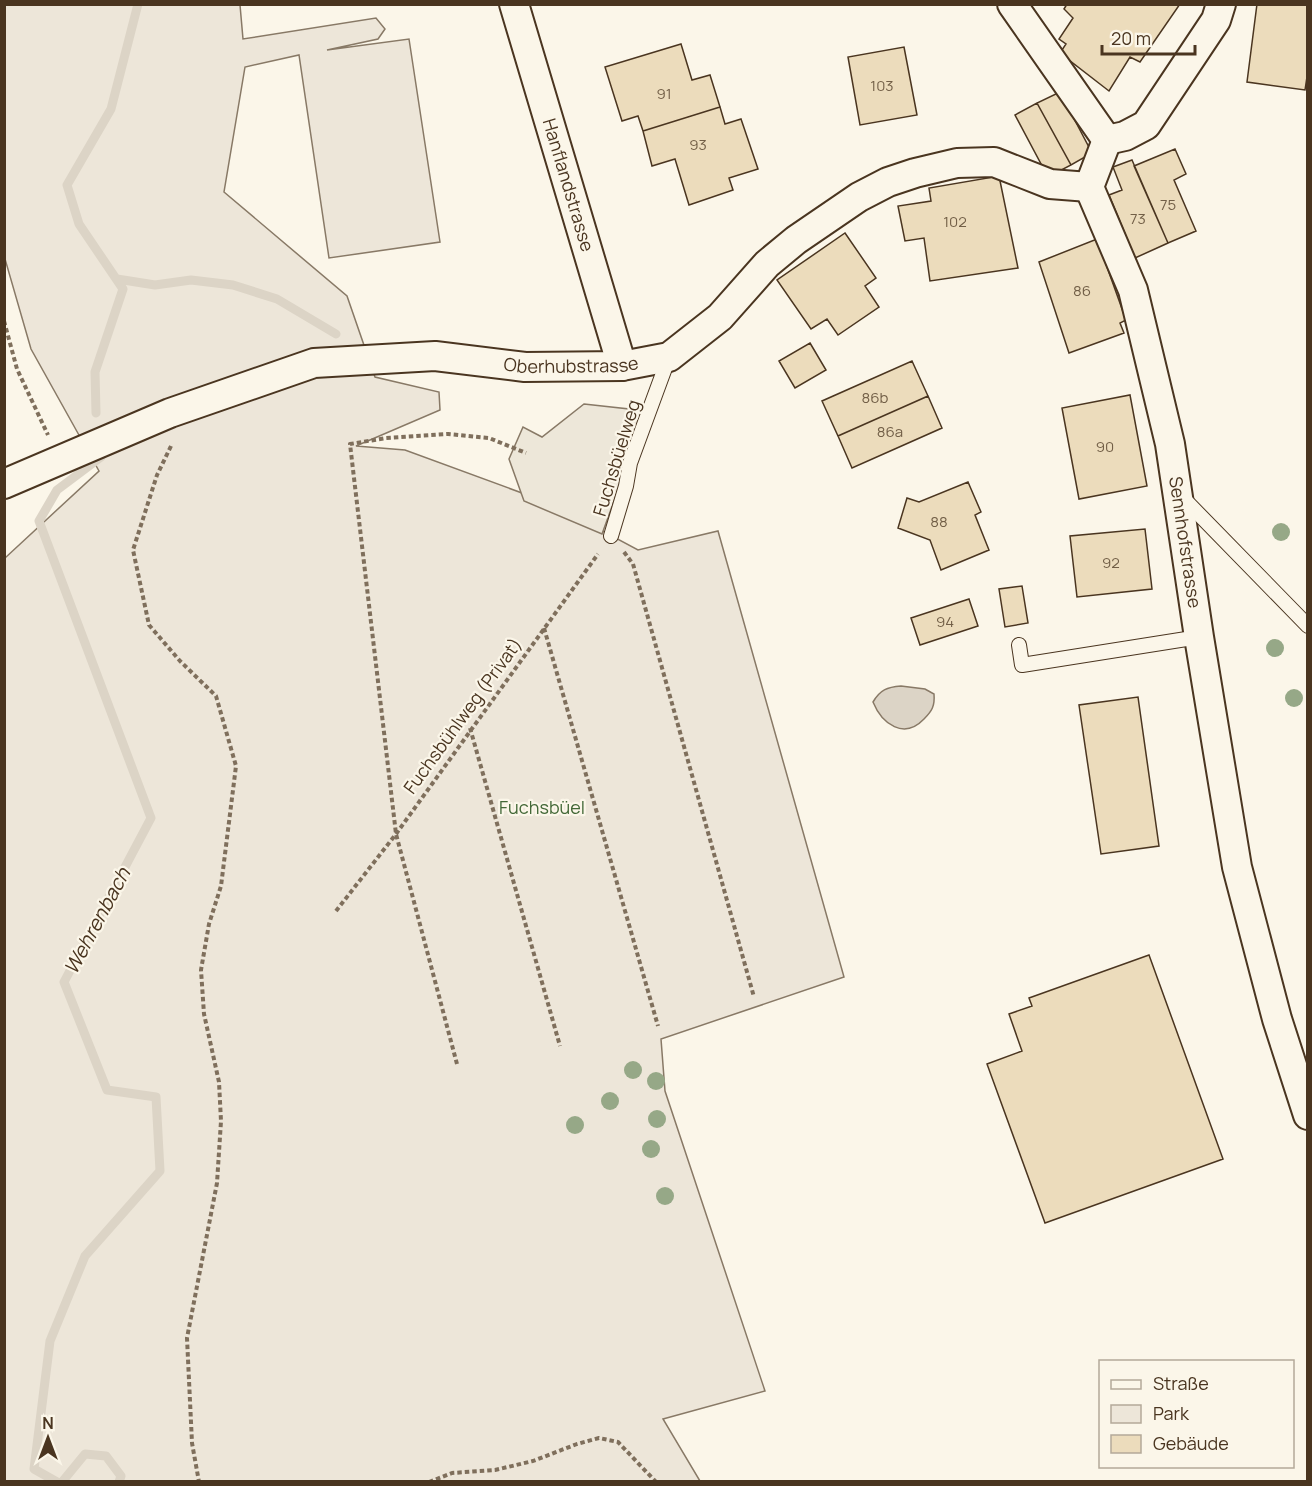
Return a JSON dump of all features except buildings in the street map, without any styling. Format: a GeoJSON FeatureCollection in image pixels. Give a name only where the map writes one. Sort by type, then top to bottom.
{"type":"FeatureCollection","features":[{"type":"Feature","properties":{"kind":"street","name":"Hanflandstrasse"},"geometry":{"type":"LineString","coordinates":[[514,4],[622,366]]}},
{"type":"Feature","properties":{"kind":"street"},"geometry":{"type":"LineString","coordinates":[[1012,4],[1107,140]]}},
{"type":"Feature","properties":{"kind":"street"},"geometry":{"type":"LineString","coordinates":[[1107,140],[1125,136],[1146,125],[1216,20],[1221,4]]}},
{"type":"Feature","properties":{"kind":"street"},"geometry":{"type":"LineString","coordinates":[[1089,187],[1107,140]]}},
{"type":"Feature","properties":{"kind":"street","name":"Oberhubstrasse"},"geometry":{"type":"LineString","coordinates":[[4,484],[170,413],[314,363],[435,356],[525,367],[622,366],[669,357],[720,317],[767,264],[796,240],[859,197],[888,182],[915,172],[957,163],[994,162],[1050,184],[1089,187]]}},
{"type":"Feature","properties":{"kind":"street","name":"Sennhofstrasse"},"geometry":{"type":"LineString","coordinates":[[1089,187],[1133,290],[1170,444],[1237,867],[1277,1019],[1308,1115]]}},
{"type":"Feature","properties":{"kind":"lane","name":"Fuchsbüelweg"},"geometry":{"type":"LineString","coordinates":[[611,536],[630,464],[669,357]]}},
{"type":"Feature","properties":{"kind":"lane"},"geometry":{"type":"LineString","coordinates":[[1177,492],[1308,626]]}},
{"type":"Feature","properties":{"kind":"lane"},"geometry":{"type":"LineString","coordinates":[[1019,645],[1022,665],[1199,637]]}},
{"type":"Feature","properties":{"kind":"path"},"geometry":{"type":"LineString","coordinates":[[4,321],[17,369],[59,459]]}},
{"type":"Feature","properties":{"kind":"path"},"geometry":{"type":"LineString","coordinates":[[170,413],[174,439],[157,475],[134,550],[149,625],[180,661],[216,696],[236,766],[221,886],[209,924],[201,970],[204,1014],[219,1082],[221,1121],[217,1183],[187,1338],[192,1443],[199,1482]]}},
{"type":"Feature","properties":{"kind":"path"},"geometry":{"type":"LineString","coordinates":[[457,1064],[396,834],[350,444],[386,438],[448,434],[489,438],[526,453]]}},
{"type":"Feature","properties":{"kind":"path"},"geometry":{"type":"LineString","coordinates":[[611,536],[633,564],[754,997]]}},
{"type":"Feature","properties":{"kind":"path","name":"Fuchsbühlweg (Privat)"},"geometry":{"type":"LineString","coordinates":[[336,911],[396,834],[470,728],[611,536]]}},
{"type":"Feature","properties":{"kind":"path"},"geometry":{"type":"LineString","coordinates":[[544,627],[658,1026]]}},
{"type":"Feature","properties":{"kind":"path"},"geometry":{"type":"LineString","coordinates":[[470,728],[560,1046]]}},
{"type":"Feature","properties":{"kind":"path"},"geometry":{"type":"LineString","coordinates":[[429,1482],[452,1473],[495,1470],[533,1461],[599,1437],[618,1442],[656,1482]]}},
{"type":"Feature","properties":{"kind":"green space","name":"Fuchsbüel"},"geometry":{"type":"Polygon","coordinates":[[[5,5],[240,5],[243,39],[376,18],[385,29],[378,39],[327,50],[409,39],[440,242],[329,258],[299,55],[245,67],[224,192],[347,296],[375,377],[439,392],[440,410],[356,446],[405,450],[552,504],[638,550],[718,531],[844,977],[661,1039],[665,1091],[765,1391],[663,1419],[700,1481],[5,1482],[5,558],[99,471],[31,349],[5,259],[5,5]]]}},
{"type":"Feature","properties":{"kind":"shaded area"},"geometry":{"type":"Polygon","coordinates":[[[584,404],[647,411],[602,534],[524,501],[509,459],[523,427],[542,437],[584,404]]]}},
{"type":"Feature","properties":{"kind":"shaded area"},"geometry":{"type":"Polygon","coordinates":[[[901,686],[925,689],[934,694],[933,705],[924,719],[916,725],[901,729],[888,723],[873,702],[884,690],[901,686]]]}},
{"type":"Feature","properties":{"kind":"waterway","name":"Wehrenbach"},"geometry":{"type":"LineString","coordinates":[[96,413],[95,372],[123,289],[79,224],[67,185],[111,109],[138,4]]}},
{"type":"Feature","properties":{"kind":"waterway"},"geometry":{"type":"LineString","coordinates":[[117,279],[155,285],[191,280],[233,285],[277,299],[336,334]]}},
{"type":"Feature","properties":{"kind":"waterway","name":"Wehrenbach"},"geometry":{"type":"LineString","coordinates":[[57,1482],[34,1469],[50,1341],[85,1256],[160,1171],[156,1097],[107,1090],[64,982],[151,818],[39,521],[57,490],[101,457]]}},
{"type":"Feature","properties":{"kind":"waterway","name":"Wehrenbach"},"geometry":{"type":"LineString","coordinates":[[62,1482],[85,1454],[106,1456],[121,1476],[119,1482]]}}]}
